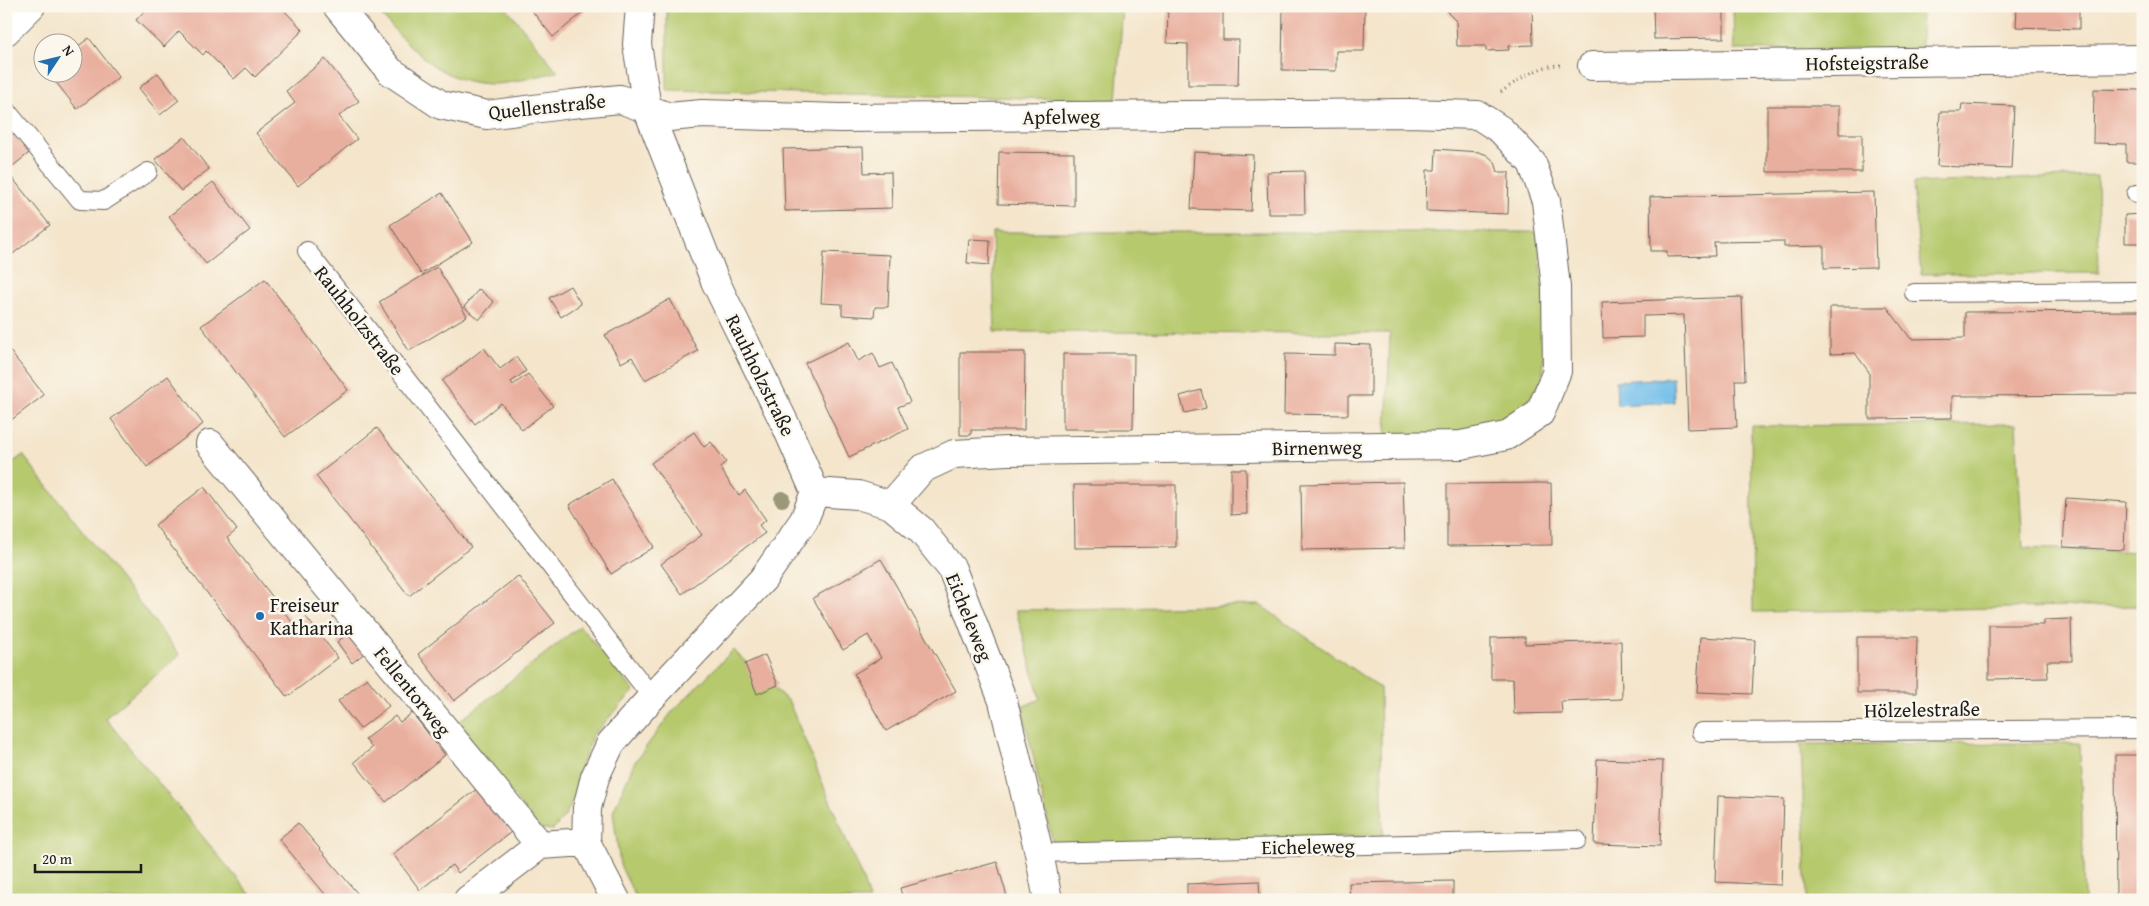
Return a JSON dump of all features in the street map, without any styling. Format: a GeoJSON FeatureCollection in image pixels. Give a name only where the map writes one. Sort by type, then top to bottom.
{"type":"FeatureCollection","features":[{"type":"Feature","properties":{"kind":"street"},"geometry":{"type":"LineString","coordinates":[[6,32],[31,6]]}},
{"type":"Feature","properties":{"kind":"street","name":"Quellenstraße"},"geometry":{"type":"LineString","coordinates":[[338,6],[390,71],[441,104],[487,116],[620,99],[647,108]]}},
{"type":"Feature","properties":{"kind":"street","name":"Rauhholzstraße"},"geometry":{"type":"LineString","coordinates":[[640,6],[637,44],[647,108],[715,281],[787,428],[815,492]]}},
{"type":"Feature","properties":{"kind":"street","name":"Hofsteigstraße"},"geometry":{"type":"LineString","coordinates":[[1592,66],[2143,59]]}},
{"type":"Feature","properties":{"kind":"street","name":"Apfelweg"},"geometry":{"type":"LineString","coordinates":[[647,108],[670,117],[702,114],[840,118],[1478,115]]}},
{"type":"Feature","properties":{"kind":"street","name":"Birnenweg"},"geometry":{"type":"LineString","coordinates":[[891,505],[922,468],[954,454],[1007,451],[1461,445],[1506,436],[1540,413],[1557,371],[1556,287],[1546,201],[1532,163],[1502,130],[1478,115]]}},
{"type":"Feature","properties":{"kind":"street","name":"Fellentorweg"},"geometry":{"type":"LineString","coordinates":[[210,444],[540,845]]}},
{"type":"Feature","properties":{"kind":"street"},"geometry":{"type":"LineString","coordinates":[[616,900],[586,842],[587,808],[595,777],[611,743],[763,579],[804,520],[815,492]]}},
{"type":"Feature","properties":{"kind":"street","name":"Eicheleweg"},"geometry":{"type":"LineString","coordinates":[[815,492],[858,495],[891,505],[921,530],[952,569],[1003,701],[1039,853],[1048,900]]}},
{"type":"Feature","properties":{"kind":"street"},"geometry":{"type":"LineString","coordinates":[[468,900],[540,845],[586,842]]}},
{"type":"Feature","properties":{"kind":"lane"},"geometry":{"type":"LineString","coordinates":[[6,110],[80,200],[104,201],[148,172]]}},
{"type":"Feature","properties":{"kind":"lane","name":"Rauhholzstraße"},"geometry":{"type":"LineString","coordinates":[[307,251],[652,697]]}},
{"type":"Feature","properties":{"kind":"lane"},"geometry":{"type":"LineString","coordinates":[[1914,293],[2143,290]]}},
{"type":"Feature","properties":{"kind":"lane","name":"Hölzelestraße"},"geometry":{"type":"LineString","coordinates":[[1701,732],[2143,729]]}},
{"type":"Feature","properties":{"kind":"lane","name":"Eicheleweg"},"geometry":{"type":"LineString","coordinates":[[1039,853],[1577,840]]}},
{"type":"Feature","properties":{"kind":"path"},"geometry":{"type":"LineString","coordinates":[[1478,115],[1496,94],[1523,77],[1553,65],[1592,66]]}},
{"type":"Feature","properties":{"kind":"green space"},"geometry":{"type":"Polygon","coordinates":[[[373,6],[505,6],[558,72],[509,83],[494,84],[474,82],[456,77],[425,59],[373,6]]]}},
{"type":"Feature","properties":{"kind":"green space"},"geometry":{"type":"Polygon","coordinates":[[[667,6],[1123,6],[1116,100],[667,90],[667,6]]]}},
{"type":"Feature","properties":{"kind":"green space"},"geometry":{"type":"Polygon","coordinates":[[[1733,6],[1922,6],[1921,49],[1734,50],[1733,6]]]}},
{"type":"Feature","properties":{"kind":"green space"},"geometry":{"type":"Polygon","coordinates":[[[2097,176],[2099,273],[1921,274],[1913,183],[2097,176]]]}},
{"type":"Feature","properties":{"kind":"green space"},"geometry":{"type":"Polygon","coordinates":[[[992,232],[1538,232],[1547,328],[1542,382],[1517,414],[1482,432],[1386,436],[1390,333],[995,332],[992,232]]]}},
{"type":"Feature","properties":{"kind":"green space"},"geometry":{"type":"Polygon","coordinates":[[[2016,424],[2023,548],[2143,552],[2143,606],[1753,612],[1751,426],[2016,424]]]}},
{"type":"Feature","properties":{"kind":"green space"},"geometry":{"type":"Polygon","coordinates":[[[23,455],[180,655],[105,718],[255,900],[8,900],[6,897],[6,467],[23,455]]]}},
{"type":"Feature","properties":{"kind":"green space"},"geometry":{"type":"Polygon","coordinates":[[[1260,605],[1380,688],[1383,835],[1054,848],[1022,707],[1040,699],[1016,610],[1260,605]]]}},
{"type":"Feature","properties":{"kind":"green space"},"geometry":{"type":"Polygon","coordinates":[[[580,626],[634,691],[592,736],[578,774],[575,797],[565,816],[553,830],[540,829],[456,724],[580,626]]]}},
{"type":"Feature","properties":{"kind":"green space"},"geometry":{"type":"Polygon","coordinates":[[[733,650],[789,702],[864,883],[869,900],[637,900],[620,865],[613,812],[634,763],[672,712],[733,650]]]}},
{"type":"Feature","properties":{"kind":"green space"},"geometry":{"type":"Polygon","coordinates":[[[2080,743],[2084,900],[1807,900],[1801,744],[2080,743]]]}},
{"type":"Feature","properties":{"kind":"water"},"geometry":{"type":"Polygon","coordinates":[[[1673,378],[1674,402],[1617,405],[1616,381],[1673,378]]]}},
{"type":"Feature","properties":{"kind":"building"},"geometry":{"type":"Polygon","coordinates":[[[149,6],[280,6],[303,30],[255,77],[246,68],[234,79],[206,51],[203,55],[179,31],[164,47],[136,20],[149,6]]]}},
{"type":"Feature","properties":{"kind":"building"},"geometry":{"type":"Polygon","coordinates":[[[528,6],[591,6],[553,37],[528,6]]]}},
{"type":"Feature","properties":{"kind":"building"},"geometry":{"type":"Polygon","coordinates":[[[1168,6],[1223,6],[1223,40],[1239,40],[1238,85],[1188,85],[1188,44],[1167,43],[1168,6]]]}},
{"type":"Feature","properties":{"kind":"building"},"geometry":{"type":"Polygon","coordinates":[[[1283,6],[1365,6],[1364,51],[1336,51],[1336,71],[1282,70],[1283,6]]]}},
{"type":"Feature","properties":{"kind":"building"},"geometry":{"type":"Polygon","coordinates":[[[1448,6],[1532,6],[1533,45],[1508,46],[1509,50],[1486,51],[1486,46],[1457,46],[1456,21],[1448,13],[1448,6]]]}},
{"type":"Feature","properties":{"kind":"building"},"geometry":{"type":"Polygon","coordinates":[[[1653,6],[1724,6],[1724,38],[1654,39],[1653,6]]]}},
{"type":"Feature","properties":{"kind":"building"},"geometry":{"type":"Polygon","coordinates":[[[2017,6],[2079,6],[2079,29],[2016,27],[2017,6]]]}},
{"type":"Feature","properties":{"kind":"building"},"geometry":{"type":"Polygon","coordinates":[[[89,38],[119,77],[77,109],[56,82],[82,82],[82,43],[89,38]]]}},
{"type":"Feature","properties":{"kind":"building"},"geometry":{"type":"Polygon","coordinates":[[[325,59],[359,101],[339,116],[357,139],[298,186],[256,133],[295,103],[286,91],[325,59]]]}},
{"type":"Feature","properties":{"kind":"building"},"geometry":{"type":"Polygon","coordinates":[[[158,73],[179,100],[160,115],[139,88],[158,73]]]}},
{"type":"Feature","properties":{"kind":"building"},"geometry":{"type":"Polygon","coordinates":[[[2094,89],[2143,90],[2143,162],[2126,162],[2126,144],[2093,143],[2094,89]]]}},
{"type":"Feature","properties":{"kind":"building"},"geometry":{"type":"Polygon","coordinates":[[[1962,104],[2014,106],[2011,169],[1937,166],[1940,112],[1961,112],[1962,104]]]}},
{"type":"Feature","properties":{"kind":"building"},"geometry":{"type":"Polygon","coordinates":[[[1767,106],[1839,106],[1839,134],[1862,134],[1862,172],[1767,172],[1767,106]]]}},
{"type":"Feature","properties":{"kind":"building"},"geometry":{"type":"Polygon","coordinates":[[[8,126],[29,153],[13,166],[6,158],[6,128],[8,126]]]}},
{"type":"Feature","properties":{"kind":"building"},"geometry":{"type":"Polygon","coordinates":[[[184,137],[209,169],[181,191],[155,159],[184,137]]]}},
{"type":"Feature","properties":{"kind":"building"},"geometry":{"type":"Polygon","coordinates":[[[863,147],[864,173],[891,172],[892,208],[785,211],[783,149],[863,147]]]}},
{"type":"Feature","properties":{"kind":"building"},"geometry":{"type":"Polygon","coordinates":[[[1436,149],[1479,152],[1487,155],[1495,162],[1498,172],[1509,172],[1508,214],[1426,211],[1427,170],[1435,170],[1436,149]]]}},
{"type":"Feature","properties":{"kind":"building"},"geometry":{"type":"Polygon","coordinates":[[[999,152],[1074,153],[1074,206],[998,204],[999,152]]]}},
{"type":"Feature","properties":{"kind":"building"},"geometry":{"type":"Polygon","coordinates":[[[1194,152],[1253,155],[1251,211],[1191,209],[1194,152]]]}},
{"type":"Feature","properties":{"kind":"building"},"geometry":{"type":"Polygon","coordinates":[[[6,170],[50,225],[9,257],[6,254],[6,170]]]}},
{"type":"Feature","properties":{"kind":"building"},"geometry":{"type":"Polygon","coordinates":[[[1304,171],[1305,214],[1268,214],[1267,172],[1304,171]]]}},
{"type":"Feature","properties":{"kind":"building"},"geometry":{"type":"Polygon","coordinates":[[[213,182],[250,230],[206,264],[169,216],[213,182]]]}},
{"type":"Feature","properties":{"kind":"building"},"geometry":{"type":"Polygon","coordinates":[[[1874,192],[1876,267],[1824,268],[1824,246],[1784,247],[1784,241],[1714,242],[1715,256],[1667,257],[1667,251],[1651,251],[1650,197],[1874,192]]]}},
{"type":"Feature","properties":{"kind":"building"},"geometry":{"type":"Polygon","coordinates":[[[442,193],[473,242],[421,274],[390,225],[442,193]]]}},
{"type":"Feature","properties":{"kind":"building"},"geometry":{"type":"Polygon","coordinates":[[[2143,214],[2143,243],[2125,243],[2125,215],[2143,214]]]}},
{"type":"Feature","properties":{"kind":"building"},"geometry":{"type":"Polygon","coordinates":[[[969,239],[990,240],[989,265],[967,263],[969,239]]]}},
{"type":"Feature","properties":{"kind":"building"},"geometry":{"type":"Polygon","coordinates":[[[824,252],[890,255],[888,307],[875,307],[874,317],[842,315],[842,304],[821,303],[824,252]]]}},
{"type":"Feature","properties":{"kind":"building"},"geometry":{"type":"Polygon","coordinates":[[[437,267],[467,316],[409,351],[379,302],[437,267]]]}},
{"type":"Feature","properties":{"kind":"building"},"geometry":{"type":"Polygon","coordinates":[[[265,279],[348,390],[285,437],[201,326],[265,279]]]}},
{"type":"Feature","properties":{"kind":"building"},"geometry":{"type":"Polygon","coordinates":[[[570,286],[581,304],[561,317],[549,298],[570,286]]]}},
{"type":"Feature","properties":{"kind":"building"},"geometry":{"type":"Polygon","coordinates":[[[479,289],[494,302],[479,320],[464,307],[479,289]]]}},
{"type":"Feature","properties":{"kind":"building"},"geometry":{"type":"Polygon","coordinates":[[[1742,297],[1745,380],[1735,380],[1737,427],[1688,429],[1684,315],[1643,316],[1643,337],[1603,338],[1602,302],[1742,297]]]}},
{"type":"Feature","properties":{"kind":"building"},"geometry":{"type":"Polygon","coordinates":[[[670,299],[698,351],[645,380],[632,357],[621,363],[605,335],[670,299]]]}},
{"type":"Feature","properties":{"kind":"building"},"geometry":{"type":"Polygon","coordinates":[[[1830,307],[1887,307],[1911,339],[1965,338],[1965,312],[2143,311],[2143,395],[1952,396],[1952,418],[1869,419],[1869,372],[1855,353],[1830,354],[1830,307]]]}},
{"type":"Feature","properties":{"kind":"building"},"geometry":{"type":"Polygon","coordinates":[[[849,342],[858,361],[873,353],[880,368],[892,363],[910,402],[898,407],[908,429],[849,457],[805,363],[849,342]]]}},
{"type":"Feature","properties":{"kind":"building"},"geometry":{"type":"Polygon","coordinates":[[[1335,344],[1371,345],[1371,396],[1348,396],[1348,415],[1284,414],[1285,354],[1335,355],[1335,344]]]}},
{"type":"Feature","properties":{"kind":"building"},"geometry":{"type":"Polygon","coordinates":[[[6,346],[44,395],[6,424],[6,346]]]}},
{"type":"Feature","properties":{"kind":"building"},"geometry":{"type":"Polygon","coordinates":[[[484,348],[500,369],[516,357],[526,371],[511,382],[513,385],[528,374],[553,406],[522,430],[501,403],[475,424],[442,381],[484,348]]]}},
{"type":"Feature","properties":{"kind":"building"},"geometry":{"type":"Polygon","coordinates":[[[960,352],[1025,352],[1024,430],[971,430],[971,435],[960,435],[960,352]]]}},
{"type":"Feature","properties":{"kind":"building"},"geometry":{"type":"Polygon","coordinates":[[[1063,354],[1134,354],[1133,429],[1063,429],[1063,354]]]}},
{"type":"Feature","properties":{"kind":"building"},"geometry":{"type":"Polygon","coordinates":[[[168,376],[203,424],[147,467],[111,419],[168,376]]]}},
{"type":"Feature","properties":{"kind":"building"},"geometry":{"type":"Polygon","coordinates":[[[1201,390],[1206,408],[1185,413],[1180,396],[1201,390]]]}},
{"type":"Feature","properties":{"kind":"building"},"geometry":{"type":"Polygon","coordinates":[[[377,428],[471,547],[409,596],[316,476],[377,428]]]}},
{"type":"Feature","properties":{"kind":"building"},"geometry":{"type":"Polygon","coordinates":[[[694,432],[704,447],[711,442],[726,462],[720,467],[729,482],[739,495],[745,490],[766,520],[759,525],[765,533],[682,594],[661,564],[702,535],[651,463],[694,432]]]}},
{"type":"Feature","properties":{"kind":"building"},"geometry":{"type":"Polygon","coordinates":[[[1231,469],[1246,469],[1247,514],[1231,515],[1231,469]]]}},
{"type":"Feature","properties":{"kind":"building"},"geometry":{"type":"Polygon","coordinates":[[[612,479],[654,547],[611,574],[569,505],[612,479]]]}},
{"type":"Feature","properties":{"kind":"building"},"geometry":{"type":"Polygon","coordinates":[[[1403,482],[1405,548],[1302,550],[1301,484],[1403,482]]]}},
{"type":"Feature","properties":{"kind":"building"},"geometry":{"type":"Polygon","coordinates":[[[1551,483],[1552,545],[1447,546],[1447,484],[1551,483]]]}},
{"type":"Feature","properties":{"kind":"building"},"geometry":{"type":"Polygon","coordinates":[[[1074,485],[1176,485],[1176,547],[1075,548],[1074,485]]]}},
{"type":"Feature","properties":{"kind":"building"},"geometry":{"type":"Polygon","coordinates":[[[204,487],[237,530],[227,538],[295,626],[306,617],[338,658],[287,697],[155,525],[204,487]]]}},
{"type":"Feature","properties":{"kind":"building"},"geometry":{"type":"Polygon","coordinates":[[[2066,498],[2126,502],[2124,550],[2063,547],[2066,498]]]}},
{"type":"Feature","properties":{"kind":"building"},"geometry":{"type":"Polygon","coordinates":[[[881,559],[956,691],[886,731],[854,674],[881,658],[868,635],[843,650],[813,598],[881,559]]]}},
{"type":"Feature","properties":{"kind":"building"},"geometry":{"type":"Polygon","coordinates":[[[518,576],[555,623],[454,701],[418,654],[518,576]]]}},
{"type":"Feature","properties":{"kind":"building"},"geometry":{"type":"Polygon","coordinates":[[[2071,619],[2072,661],[2047,661],[2048,678],[1989,679],[1989,625],[2044,625],[2044,620],[2071,619]]]}},
{"type":"Feature","properties":{"kind":"building"},"geometry":{"type":"Polygon","coordinates":[[[350,632],[366,652],[352,663],[337,642],[350,632]]]}},
{"type":"Feature","properties":{"kind":"building"},"geometry":{"type":"Polygon","coordinates":[[[1525,637],[1525,644],[1621,641],[1622,699],[1561,701],[1562,713],[1514,714],[1513,679],[1491,679],[1491,638],[1525,637]]]}},
{"type":"Feature","properties":{"kind":"building"},"geometry":{"type":"Polygon","coordinates":[[[1700,637],[1755,640],[1752,694],[1697,692],[1700,637]]]}},
{"type":"Feature","properties":{"kind":"building"},"geometry":{"type":"Polygon","coordinates":[[[1857,637],[1917,637],[1916,693],[1857,693],[1857,637]]]}},
{"type":"Feature","properties":{"kind":"building"},"geometry":{"type":"Polygon","coordinates":[[[765,655],[778,685],[757,694],[745,664],[765,655]]]}},
{"type":"Feature","properties":{"kind":"building"},"geometry":{"type":"Polygon","coordinates":[[[367,678],[389,706],[360,729],[338,701],[367,678]]]}},
{"type":"Feature","properties":{"kind":"building"},"geometry":{"type":"Polygon","coordinates":[[[412,713],[445,755],[386,802],[354,762],[372,748],[365,739],[395,716],[400,722],[412,713]]]}},
{"type":"Feature","properties":{"kind":"building"},"geometry":{"type":"Polygon","coordinates":[[[2115,755],[2143,755],[2143,900],[2116,900],[2115,755]]]}},
{"type":"Feature","properties":{"kind":"building"},"geometry":{"type":"Polygon","coordinates":[[[1597,759],[1663,761],[1660,846],[1594,844],[1597,759]]]}},
{"type":"Feature","properties":{"kind":"building"},"geometry":{"type":"Polygon","coordinates":[[[478,788],[511,832],[458,873],[452,865],[420,890],[393,854],[478,788]]]}},
{"type":"Feature","properties":{"kind":"building"},"geometry":{"type":"Polygon","coordinates":[[[1718,796],[1784,799],[1781,885],[1715,882],[1718,796]]]}},
{"type":"Feature","properties":{"kind":"building"},"geometry":{"type":"Polygon","coordinates":[[[298,823],[363,900],[330,900],[279,839],[298,823]]]}},
{"type":"Feature","properties":{"kind":"building"},"geometry":{"type":"Polygon","coordinates":[[[997,862],[1008,900],[903,900],[900,888],[997,862]]]}},
{"type":"Feature","properties":{"kind":"building"},"geometry":{"type":"Polygon","coordinates":[[[1259,881],[1260,900],[1187,900],[1187,884],[1259,881]]]}},
{"type":"Feature","properties":{"kind":"building"},"geometry":{"type":"Polygon","coordinates":[[[1453,881],[1453,900],[1350,900],[1349,883],[1453,881]]]}},
{"type":"Feature","properties":{"kind":"place","name":"Freiseur Katharina"},"geometry":{"type":"Point","coordinates":[260,616]}}]}
